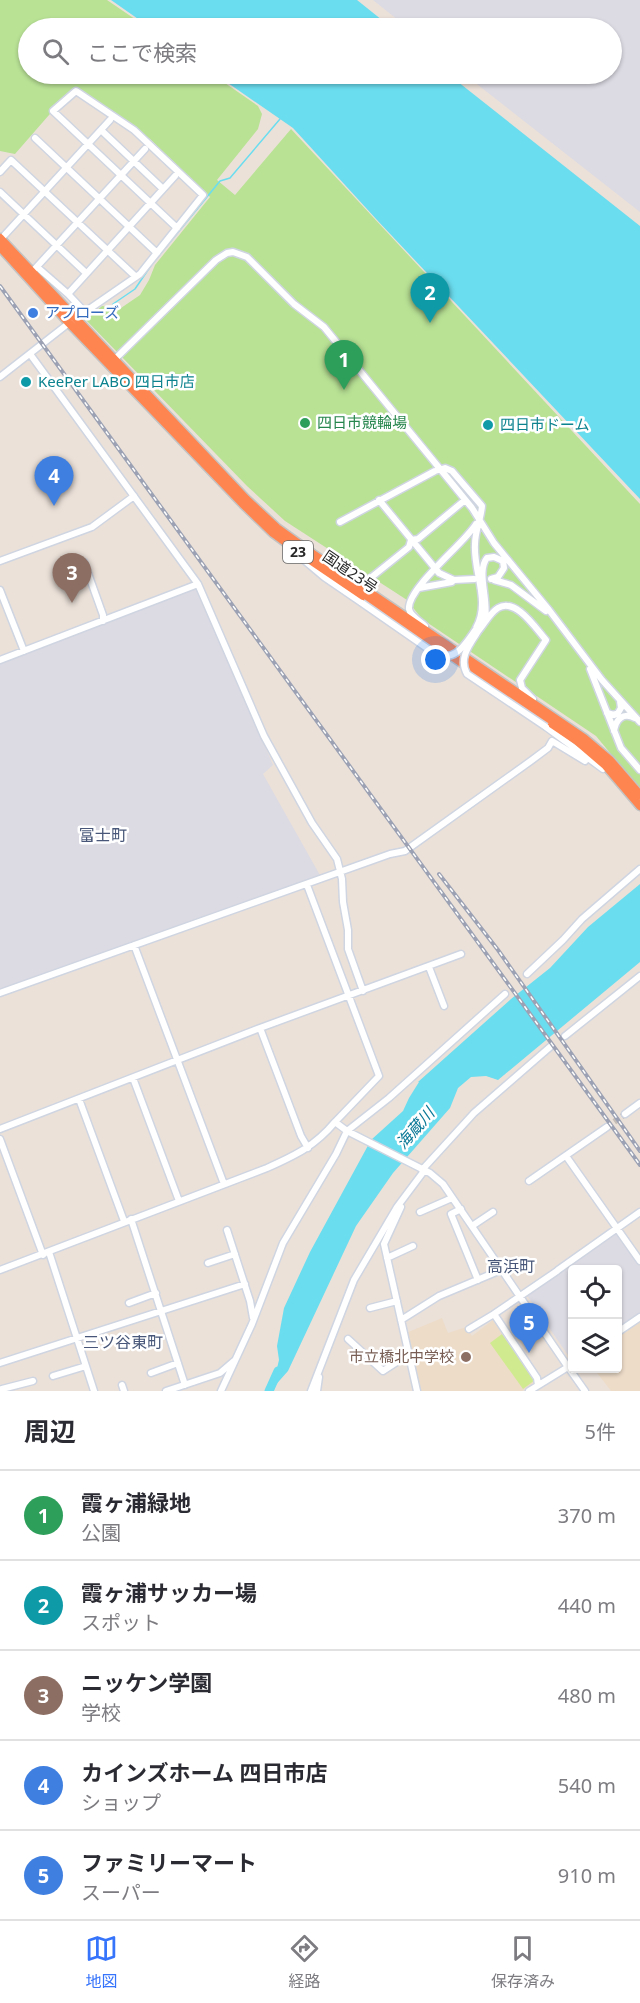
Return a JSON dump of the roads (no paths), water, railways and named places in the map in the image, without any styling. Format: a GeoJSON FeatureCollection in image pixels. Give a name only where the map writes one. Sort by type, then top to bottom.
{"type":"FeatureCollection","features":[{"type":"Feature","properties":{"kind":"highway","name":"国道23号"},"geometry":{"type":"LineString","coordinates":[[0,238],[35,270],[72,321],[114,360],[261,514],[313,554],[584,738],[610,760],[640,795]]}},
{"type":"Feature","properties":{"kind":"highway","name":"国道23号"},"geometry":{"type":"LineString","coordinates":[[0,248],[273,533],[577,741],[605,765],[640,805]]}},
{"type":"Feature","properties":{"kind":"street"},"geometry":{"type":"LineString","coordinates":[[0,377],[72,321],[136,277],[157,253],[177,228],[203,195],[134,130],[76,91],[53,111],[177,228]]}},
{"type":"Feature","properties":{"kind":"street"},"geometry":{"type":"LineString","coordinates":[[0,238],[110,120]]}},
{"type":"Feature","properties":{"kind":"street"},"geometry":{"type":"LineString","coordinates":[[101,130],[163,189]]}},
{"type":"Feature","properties":{"kind":"street"},"geometry":{"type":"LineString","coordinates":[[35,138],[157,253]]}},
{"type":"Feature","properties":{"kind":"street"},"geometry":{"type":"LineString","coordinates":[[85,312],[68,294],[35,270],[146,149]]}},
{"type":"Feature","properties":{"kind":"street"},"geometry":{"type":"LineString","coordinates":[[0,172],[11,159],[136,277]]}},
{"type":"Feature","properties":{"kind":"street"},"geometry":{"type":"LineString","coordinates":[[68,294],[175,176]]}},
{"type":"Feature","properties":{"kind":"street"},"geometry":{"type":"LineString","coordinates":[[0,192],[86,273]]}},
{"type":"Feature","properties":{"kind":"street"},"geometry":{"type":"LineString","coordinates":[[114,360],[216,260],[227,253],[239,253],[252,261],[294,304],[324,327],[480,518],[494,543],[585,657],[639,720]]}},
{"type":"Feature","properties":{"kind":"street"},"geometry":{"type":"LineString","coordinates":[[30,354],[198,584],[264,736],[312,823],[337,859],[348,930],[348,950],[363,991]]}},
{"type":"Feature","properties":{"kind":"street"},"geometry":{"type":"LineString","coordinates":[[340,522],[439,469],[452,471],[482,503],[474,547],[482,609],[478,629]]}},
{"type":"Feature","properties":{"kind":"street"},"geometry":{"type":"LineString","coordinates":[[0,561],[92,527],[134,496]]}},
{"type":"Feature","properties":{"kind":"street"},"geometry":{"type":"LineString","coordinates":[[379,500],[435,569],[446,578],[459,580]]}},
{"type":"Feature","properties":{"kind":"street"},"geometry":{"type":"LineString","coordinates":[[411,540],[418,539],[465,500]]}},
{"type":"Feature","properties":{"kind":"street"},"geometry":{"type":"LineString","coordinates":[[470,661],[410,613],[410,602],[435,569],[473,530],[480,518]]}},
{"type":"Feature","properties":{"kind":"street"},"geometry":{"type":"LineString","coordinates":[[273,533],[308,564],[434,653],[444,657],[460,651],[495,610],[507,606],[516,609],[546,640],[521,678],[520,685],[529,696],[584,738]]}},
{"type":"Feature","properties":{"kind":"street"},"geometry":{"type":"LineString","coordinates":[[313,554],[357,579],[366,581],[409,547],[411,540]]}},
{"type":"Feature","properties":{"kind":"street"},"geometry":{"type":"LineString","coordinates":[[569,635],[548,613],[515,587],[489,579],[498,577],[504,568],[503,561],[494,557],[485,561],[482,568],[487,611],[463,661],[467,674],[588,757],[609,773],[640,805]]}},
{"type":"Feature","properties":{"kind":"street"},"geometry":{"type":"LineString","coordinates":[[84,562],[103,615],[103,621]]}},
{"type":"Feature","properties":{"kind":"street"},"geometry":{"type":"LineString","coordinates":[[419,588],[474,579]]}},
{"type":"Feature","properties":{"kind":"street"},"geometry":{"type":"LineString","coordinates":[[0,660],[198,584]]}},
{"type":"Feature","properties":{"kind":"street"},"geometry":{"type":"LineString","coordinates":[[0,590],[24,651]]}},
{"type":"Feature","properties":{"kind":"street"},"geometry":{"type":"LineString","coordinates":[[585,657],[623,751],[640,770]]}},
{"type":"Feature","properties":{"kind":"street"},"geometry":{"type":"LineString","coordinates":[[607,713],[614,715],[618,713],[621,708],[620,700]]}},
{"type":"Feature","properties":{"kind":"street"},"geometry":{"type":"LineString","coordinates":[[614,732],[616,722],[620,717],[628,715],[639,720]]}},
{"type":"Feature","properties":{"kind":"street"},"geometry":{"type":"LineString","coordinates":[[0,993],[390,854],[410,849],[549,746],[552,741],[585,761],[588,757]]}},
{"type":"Feature","properties":{"kind":"street"},"geometry":{"type":"LineString","coordinates":[[527,974],[582,919],[640,869]]}},
{"type":"Feature","properties":{"kind":"street"},"geometry":{"type":"LineString","coordinates":[[0,1270],[267,1168],[309,1148],[379,1076],[307,885]]}},
{"type":"Feature","properties":{"kind":"street"},"geometry":{"type":"LineString","coordinates":[[134,945],[224,1184]]}},
{"type":"Feature","properties":{"kind":"street"},"geometry":{"type":"LineString","coordinates":[[0,1129],[260,1028],[461,954]]}},
{"type":"Feature","properties":{"kind":"street"},"geometry":{"type":"LineString","coordinates":[[429,967],[444,1006]]}},
{"type":"Feature","properties":{"kind":"street"},"geometry":{"type":"LineString","coordinates":[[565,1036],[640,976]]}},
{"type":"Feature","properties":{"kind":"street"},"geometry":{"type":"LineString","coordinates":[[221,1391],[237,1359],[283,1243],[348,1131],[389,1098],[505,994]]}},
{"type":"Feature","properties":{"kind":"street"},"geometry":{"type":"LineString","coordinates":[[260,1028],[301,1136],[309,1148]]}},
{"type":"Feature","properties":{"kind":"street"},"geometry":{"type":"LineString","coordinates":[[311,1391],[340,1311],[354,1280],[422,1170],[474,1113],[550,1047]]}},
{"type":"Feature","properties":{"kind":"street"},"geometry":{"type":"LineString","coordinates":[[133,1078],[179,1201]]}},
{"type":"Feature","properties":{"kind":"street"},"geometry":{"type":"LineString","coordinates":[[79,1099],[156,1293],[185,1387]]}},
{"type":"Feature","properties":{"kind":"street"},"geometry":{"type":"LineString","coordinates":[[625,1114],[640,1103]]}},
{"type":"Feature","properties":{"kind":"street"},"geometry":{"type":"LineString","coordinates":[[335,1122],[438,1179],[568,1363]]}},
{"type":"Feature","properties":{"kind":"street"},"geometry":{"type":"LineString","coordinates":[[529,1181],[607,1126]]}},
{"type":"Feature","properties":{"kind":"street"},"geometry":{"type":"LineString","coordinates":[[0,1139],[46,1253],[94,1391]]}},
{"type":"Feature","properties":{"kind":"street"},"geometry":{"type":"LineString","coordinates":[[566,1155],[640,1260]]}},
{"type":"Feature","properties":{"kind":"street"},"geometry":{"type":"LineString","coordinates":[[404,1198],[384,1241],[417,1391]]}},
{"type":"Feature","properties":{"kind":"street"},"geometry":{"type":"LineString","coordinates":[[420,1212],[452,1198]]}},
{"type":"Feature","properties":{"kind":"street"},"geometry":{"type":"LineString","coordinates":[[461,1209],[451,1214],[478,1280]]}},
{"type":"Feature","properties":{"kind":"street"},"geometry":{"type":"LineString","coordinates":[[460,1236],[493,1212]]}},
{"type":"Feature","properties":{"kind":"street"},"geometry":{"type":"LineString","coordinates":[[469,1329],[557,1271],[640,1212]]}},
{"type":"Feature","properties":{"kind":"street"},"geometry":{"type":"LineString","coordinates":[[227,1230],[253,1320]]}},
{"type":"Feature","properties":{"kind":"street"},"geometry":{"type":"LineString","coordinates":[[387,1258],[413,1246]]}},
{"type":"Feature","properties":{"kind":"street"},"geometry":{"type":"LineString","coordinates":[[208,1263],[235,1254]]}},
{"type":"Feature","properties":{"kind":"street"},"geometry":{"type":"LineString","coordinates":[[401,1320],[439,1296],[501,1270]]}},
{"type":"Feature","properties":{"kind":"street"},"geometry":{"type":"LineString","coordinates":[[0,1363],[244,1284]]}},
{"type":"Feature","properties":{"kind":"street"},"geometry":{"type":"LineString","coordinates":[[129,1304],[156,1293]]}},
{"type":"Feature","properties":{"kind":"street"},"geometry":{"type":"LineString","coordinates":[[370,1308],[397,1301]]}},
{"type":"Feature","properties":{"kind":"street"},"geometry":{"type":"LineString","coordinates":[[494,1314],[537,1378],[538,1385]]}},
{"type":"Feature","properties":{"kind":"street"},"geometry":{"type":"LineString","coordinates":[[622,1329],[640,1317]]}},
{"type":"Feature","properties":{"kind":"street"},"geometry":{"type":"LineString","coordinates":[[348,1339],[383,1371],[409,1354]]}},
{"type":"Feature","properties":{"kind":"street"},"geometry":{"type":"LineString","coordinates":[[166,1391],[185,1387],[220,1373],[237,1359]]}},
{"type":"Feature","properties":{"kind":"street"},"geometry":{"type":"LineString","coordinates":[[151,1372],[178,1363]]}},
{"type":"Feature","properties":{"kind":"street"},"geometry":{"type":"LineString","coordinates":[[53,1376],[86,1366]]}},
{"type":"Feature","properties":{"kind":"street"},"geometry":{"type":"LineString","coordinates":[[529,1391],[568,1367]]}},
{"type":"Feature","properties":{"kind":"street"},"geometry":{"type":"LineString","coordinates":[[317,1391],[320,1371]]}},
{"type":"Feature","properties":{"kind":"street"},"geometry":{"type":"LineString","coordinates":[[574,1373],[585,1391]]}},
{"type":"Feature","properties":{"kind":"street"},"geometry":{"type":"LineString","coordinates":[[1,1388],[33,1381]]}},
{"type":"Feature","properties":{"kind":"water"},"geometry":{"type":"Polygon","coordinates":[[[111,0],[357,0],[380,18],[137,18],[111,0]]]}},
{"type":"Feature","properties":{"kind":"water"},"geometry":{"type":"Polygon","coordinates":[[[229,84],[461,84],[640,226],[640,499],[377,220],[293,128],[229,84]]]}},
{"type":"Feature","properties":{"kind":"water"},"geometry":{"type":"Polygon","coordinates":[[[640,884],[640,962],[498,1080],[486,1076],[471,1077],[458,1088],[450,1108],[393,1173],[356,1226],[288,1371],[272,1389],[279,1360],[277,1346],[284,1308],[310,1252],[371,1140],[403,1111],[418,1082],[511,999],[550,968],[588,927],[640,884]]]}},
{"type":"Feature","properties":{"kind":"waterway"},"geometry":{"type":"LineString","coordinates":[[113,304],[135,289],[152,264],[220,181],[230,178],[280,119]]}},
{"type":"Feature","properties":{"kind":"waterway","name":"海蔵川"},"geometry":{"type":"LineString","coordinates":[[269,1391],[278,1371]]}},
{"type":"Feature","properties":{"kind":"tunnel"},"geometry":{"type":"LineString","coordinates":[[607,1127],[625,1114]]}},
{"type":"Feature","properties":{"kind":"railway"},"geometry":{"type":"LineString","coordinates":[[0,286],[640,1165]]}},
{"type":"Feature","properties":{"kind":"railway"},"geometry":{"type":"LineString","coordinates":[[439,874],[498,950],[640,1151]]}},
{"type":"Feature","properties":{"kind":"place","name":"アプローズ"},"geometry":{"type":"Point","coordinates":[33,313]}},
{"type":"Feature","properties":{"kind":"place","name":"霞ヶ浦サッカー場"},"geometry":{"type":"Point","coordinates":[430,323]}},
{"type":"Feature","properties":{"kind":"place","name":"KeePer LABO 四日市店"},"geometry":{"type":"Point","coordinates":[26,382]}},
{"type":"Feature","properties":{"kind":"place","name":"霞ヶ浦緑地"},"geometry":{"type":"Point","coordinates":[344,390]}},
{"type":"Feature","properties":{"kind":"place","name":"四日市競輪場"},"geometry":{"type":"Point","coordinates":[305,423]}},
{"type":"Feature","properties":{"kind":"place","name":"四日市ドーム"},"geometry":{"type":"Point","coordinates":[488,425]}},
{"type":"Feature","properties":{"kind":"place","name":"カインズホーム 四日市店"},"geometry":{"type":"Point","coordinates":[54,506]}},
{"type":"Feature","properties":{"kind":"place","name":"ニッケン学園"},"geometry":{"type":"Point","coordinates":[72,603]}},
{"type":"Feature","properties":{"kind":"place","name":"ファミリーマート"},"geometry":{"type":"Point","coordinates":[529,1353]}},
{"type":"Feature","properties":{"kind":"place","name":"市立橋北中学校"},"geometry":{"type":"Point","coordinates":[466,1357]}},
{"type":"Feature","properties":{"kind":"district","name":"富士町"},"geometry":{"type":"Point","coordinates":[103,835]}},
{"type":"Feature","properties":{"kind":"district","name":"高浜町"},"geometry":{"type":"Point","coordinates":[511,1266]}},
{"type":"Feature","properties":{"kind":"district","name":"三ツ谷東町"},"geometry":{"type":"Point","coordinates":[123,1342]}}]}
